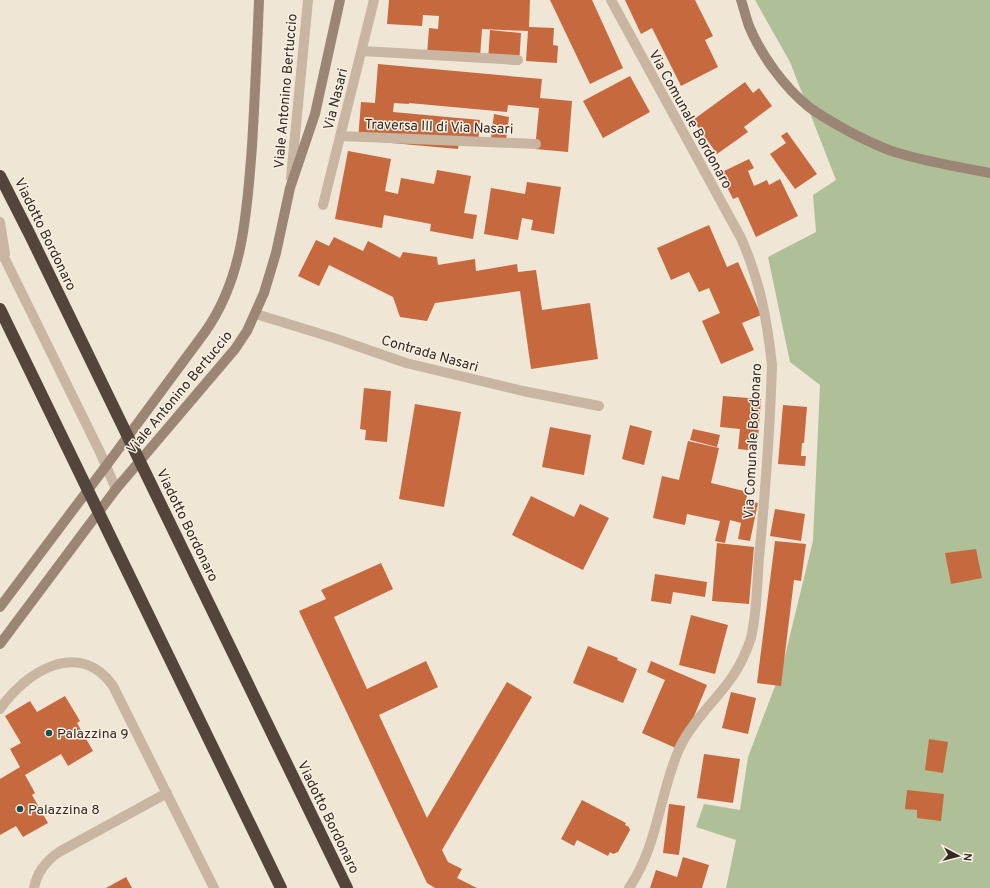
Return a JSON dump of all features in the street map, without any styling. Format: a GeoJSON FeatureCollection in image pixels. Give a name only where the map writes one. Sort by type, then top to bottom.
{"type":"FeatureCollection","features":[{"type":"Feature","properties":{"kind":"highway","name":"Viadotto Bordonaro"},"geometry":{"type":"LineString","coordinates":[[0,176],[34,242],[347,888]]}},
{"type":"Feature","properties":{"kind":"highway"},"geometry":{"type":"LineString","coordinates":[[0,309],[281,888]]}},
{"type":"Feature","properties":{"kind":"street","name":"Viale Antonino Bertuccio"},"geometry":{"type":"LineString","coordinates":[[0,607],[214,319],[231,285],[241,246],[248,190],[255,99],[259,0]]}},
{"type":"Feature","properties":{"kind":"street","name":"Viale Antonino Bertuccio"},"geometry":{"type":"LineString","coordinates":[[0,644],[116,489],[235,349],[256,314],[270,273],[290,188],[308,0]]}},
{"type":"Feature","properties":{"kind":"street"},"geometry":{"type":"LineString","coordinates":[[290,188],[315,114],[340,0]]}},
{"type":"Feature","properties":{"kind":"street","name":"Via Nasari"},"geometry":{"type":"LineString","coordinates":[[323,205],[374,0]]}},
{"type":"Feature","properties":{"kind":"street","name":"Via Comunale Bordonaro"},"geometry":{"type":"LineString","coordinates":[[611,0],[741,238],[749,256],[760,288],[772,365],[762,535],[752,634],[735,672],[696,722],[680,747],[652,840],[644,860],[629,888]]}},
{"type":"Feature","properties":{"kind":"street"},"geometry":{"type":"LineString","coordinates":[[741,0],[749,26],[769,62],[794,93],[808,106],[827,119],[859,136],[898,153],[990,174]]}},
{"type":"Feature","properties":{"kind":"street"},"geometry":{"type":"LineString","coordinates":[[362,51],[518,60]]}},
{"type":"Feature","properties":{"kind":"street","name":"Traversa III di Via Nasari"},"geometry":{"type":"LineString","coordinates":[[340,136],[536,144]]}},
{"type":"Feature","properties":{"kind":"street"},"geometry":{"type":"LineString","coordinates":[[0,222],[6,260]]}},
{"type":"Feature","properties":{"kind":"street"},"geometry":{"type":"LineString","coordinates":[[0,249],[116,489]]}},
{"type":"Feature","properties":{"kind":"street","name":"Contrada Nasari"},"geometry":{"type":"LineString","coordinates":[[256,314],[334,338],[406,363],[523,391],[599,406]]}},
{"type":"Feature","properties":{"kind":"street"},"geometry":{"type":"LineString","coordinates":[[0,709],[27,679],[52,665],[63,662],[75,662],[96,669],[106,677],[113,686],[214,888]]}},
{"type":"Feature","properties":{"kind":"street"},"geometry":{"type":"LineString","coordinates":[[34,888],[38,876],[50,858],[166,793]]}},
{"type":"Feature","properties":{"kind":"green space"},"geometry":{"type":"Polygon","coordinates":[[[755,0],[990,0],[990,888],[726,888],[736,840],[696,827],[704,804],[740,810],[748,757],[782,668],[813,541],[820,385],[790,362],[768,257],[816,232],[813,195],[836,180],[790,62],[755,0]]]}},
{"type":"Feature","properties":{"kind":"building"},"geometry":{"type":"Polygon","coordinates":[[[389,0],[530,0],[529,27],[554,28],[553,45],[558,46],[557,63],[526,61],[528,31],[482,29],[480,58],[427,55],[429,28],[438,29],[439,16],[423,15],[422,26],[387,24],[389,0]]]}},
{"type":"Feature","properties":{"kind":"building"},"geometry":{"type":"Polygon","coordinates":[[[550,0],[592,0],[623,68],[590,84],[550,0]]]}},
{"type":"Feature","properties":{"kind":"building"},"geometry":{"type":"Polygon","coordinates":[[[625,0],[695,0],[713,36],[705,40],[718,67],[681,86],[652,28],[641,34],[625,0]]]}},
{"type":"Feature","properties":{"kind":"building"},"geometry":{"type":"Polygon","coordinates":[[[490,30],[521,33],[519,65],[488,62],[490,30]]]}},
{"type":"Feature","properties":{"kind":"building"},"geometry":{"type":"Polygon","coordinates":[[[378,64],[542,79],[540,98],[572,101],[568,152],[535,149],[539,108],[508,105],[507,112],[394,103],[393,112],[480,120],[478,144],[459,143],[458,149],[358,140],[361,102],[375,103],[378,64]]]}},
{"type":"Feature","properties":{"kind":"building"},"geometry":{"type":"Polygon","coordinates":[[[630,76],[650,112],[603,138],[583,101],[630,76]]]}},
{"type":"Feature","properties":{"kind":"building"},"geometry":{"type":"Polygon","coordinates":[[[745,82],[753,93],[759,88],[772,106],[744,127],[748,132],[717,154],[693,120],[745,82]]]}},
{"type":"Feature","properties":{"kind":"building"},"geometry":{"type":"Polygon","coordinates":[[[494,114],[509,117],[506,140],[491,138],[494,114]]]}},
{"type":"Feature","properties":{"kind":"building"},"geometry":{"type":"Polygon","coordinates":[[[787,132],[817,174],[795,189],[770,154],[786,143],[781,136],[787,132]]]}},
{"type":"Feature","properties":{"kind":"building"},"geometry":{"type":"Polygon","coordinates":[[[348,151],[391,159],[385,191],[398,194],[401,178],[434,184],[437,170],[471,176],[464,213],[477,215],[473,239],[430,231],[431,224],[384,215],[382,228],[335,219],[348,151]]]}},
{"type":"Feature","properties":{"kind":"building"},"geometry":{"type":"Polygon","coordinates":[[[749,159],[754,168],[748,171],[754,186],[767,180],[769,185],[780,179],[798,216],[756,237],[738,197],[733,199],[720,173],[749,159]]]}},
{"type":"Feature","properties":{"kind":"building"},"geometry":{"type":"Polygon","coordinates":[[[527,182],[561,187],[554,234],[531,230],[533,220],[522,218],[518,240],[484,234],[491,188],[525,194],[527,182]]]}},
{"type":"Feature","properties":{"kind":"building"},"geometry":{"type":"Polygon","coordinates":[[[709,225],[727,267],[738,262],[761,315],[742,323],[754,350],[721,364],[702,321],[720,313],[709,288],[699,292],[689,272],[671,280],[657,248],[709,225]]]}},
{"type":"Feature","properties":{"kind":"building"},"geometry":{"type":"Polygon","coordinates":[[[334,237],[363,251],[368,241],[400,258],[403,252],[437,257],[438,265],[475,259],[476,271],[517,264],[518,272],[536,270],[542,310],[590,303],[598,359],[531,369],[520,291],[435,303],[427,321],[400,317],[393,297],[329,265],[319,286],[298,276],[316,240],[329,246],[334,237]]]}},
{"type":"Feature","properties":{"kind":"building"},"geometry":{"type":"Polygon","coordinates":[[[364,388],[391,391],[387,442],[365,440],[366,430],[360,429],[364,388]]]}},
{"type":"Feature","properties":{"kind":"building"},"geometry":{"type":"Polygon","coordinates":[[[723,396],[761,399],[757,451],[738,449],[740,429],[720,427],[723,396]]]}},
{"type":"Feature","properties":{"kind":"building"},"geometry":{"type":"Polygon","coordinates":[[[415,404],[461,412],[444,507],[399,499],[415,404]]]}},
{"type":"Feature","properties":{"kind":"building"},"geometry":{"type":"Polygon","coordinates":[[[783,405],[807,407],[804,443],[802,443],[801,456],[806,456],[805,466],[778,464],[783,405]]]}},
{"type":"Feature","properties":{"kind":"building"},"geometry":{"type":"Polygon","coordinates":[[[630,425],[652,431],[644,465],[622,459],[630,425]]]}},
{"type":"Feature","properties":{"kind":"building"},"geometry":{"type":"Polygon","coordinates":[[[550,427],[591,435],[584,475],[542,467],[550,427]]]}},
{"type":"Feature","properties":{"kind":"building"},"geometry":{"type":"Polygon","coordinates":[[[693,429],[720,435],[717,447],[690,440],[693,429]]]}},
{"type":"Feature","properties":{"kind":"building"},"geometry":{"type":"Polygon","coordinates":[[[688,441],[719,448],[711,483],[748,492],[746,500],[758,503],[750,541],[738,539],[741,523],[730,520],[725,543],[715,541],[720,521],[687,514],[685,525],[653,518],[662,476],[679,480],[688,441]]]}},
{"type":"Feature","properties":{"kind":"building"},"geometry":{"type":"Polygon","coordinates":[[[531,496],[574,517],[580,504],[609,518],[583,570],[512,535],[531,496]]]}},
{"type":"Feature","properties":{"kind":"building"},"geometry":{"type":"Polygon","coordinates":[[[775,509],[805,514],[801,541],[770,536],[775,509]]]}},
{"type":"Feature","properties":{"kind":"building"},"geometry":{"type":"Polygon","coordinates":[[[775,541],[806,544],[801,581],[794,580],[781,686],[757,683],[775,541]]]}},
{"type":"Feature","properties":{"kind":"building"},"geometry":{"type":"Polygon","coordinates":[[[717,543],[754,547],[749,604],[712,601],[717,543]]]}},
{"type":"Feature","properties":{"kind":"building"},"geometry":{"type":"Polygon","coordinates":[[[976,549],[982,578],[951,584],[945,553],[976,549]]]}},
{"type":"Feature","properties":{"kind":"building"},"geometry":{"type":"Polygon","coordinates":[[[381,563],[393,589],[334,617],[367,689],[426,661],[438,687],[379,715],[427,818],[507,682],[532,697],[442,850],[448,862],[462,869],[457,878],[477,888],[435,888],[427,883],[299,611],[326,599],[321,590],[381,563]]]}},
{"type":"Feature","properties":{"kind":"building"},"geometry":{"type":"Polygon","coordinates":[[[655,574],[707,582],[705,597],[673,592],[671,604],[651,601],[655,574]]]}},
{"type":"Feature","properties":{"kind":"building"},"geometry":{"type":"Polygon","coordinates":[[[691,615],[728,625],[715,674],[679,665],[691,615]]]}},
{"type":"Feature","properties":{"kind":"building"},"geometry":{"type":"Polygon","coordinates":[[[588,646],[618,658],[617,660],[637,669],[623,703],[573,683],[588,646]]]}},
{"type":"Feature","properties":{"kind":"building"},"geometry":{"type":"Polygon","coordinates":[[[651,661],[707,685],[680,750],[642,733],[665,680],[647,672],[651,661]]]}},
{"type":"Feature","properties":{"kind":"building"},"geometry":{"type":"Polygon","coordinates":[[[731,692],[756,698],[748,734],[722,728],[731,692]]]}},
{"type":"Feature","properties":{"kind":"building","name":"Palazzina 9"},"geometry":{"type":"Polygon","coordinates":[[[65,696],[80,721],[77,723],[93,751],[68,766],[61,754],[25,775],[35,793],[32,795],[48,823],[23,837],[16,826],[0,835],[0,779],[20,767],[10,749],[21,743],[5,716],[30,701],[37,712],[65,696]]]}},
{"type":"Feature","properties":{"kind":"building"},"geometry":{"type":"Polygon","coordinates":[[[929,739],[948,742],[943,773],[925,770],[929,739]]]}},
{"type":"Feature","properties":{"kind":"building"},"geometry":{"type":"Polygon","coordinates":[[[704,754],[740,759],[733,803],[697,798],[704,754]]]}},
{"type":"Feature","properties":{"kind":"building"},"geometry":{"type":"Polygon","coordinates":[[[907,790],[944,794],[941,821],[917,818],[917,810],[905,809],[907,790]]]}},
{"type":"Feature","properties":{"kind":"building"},"geometry":{"type":"Polygon","coordinates":[[[582,800],[626,823],[625,825],[629,827],[630,830],[618,852],[613,854],[610,852],[608,856],[577,840],[574,846],[561,839],[582,800]]]}},
{"type":"Feature","properties":{"kind":"building"},"geometry":{"type":"Polygon","coordinates":[[[669,804],[685,806],[679,855],[663,853],[669,804]]]}},
{"type":"Feature","properties":{"kind":"building"},"geometry":{"type":"Polygon","coordinates":[[[683,857],[709,865],[702,888],[650,888],[656,870],[677,877],[683,857]]]}},
{"type":"Feature","properties":{"kind":"building"},"geometry":{"type":"Polygon","coordinates":[[[126,877],[132,888],[106,888],[126,877]]]}},
{"type":"Feature","properties":{"kind":"place","name":"Palazzina 9"},"geometry":{"type":"Point","coordinates":[49,733]}},
{"type":"Feature","properties":{"kind":"place","name":"Palazzina 8"},"geometry":{"type":"Point","coordinates":[20,809]}}]}
